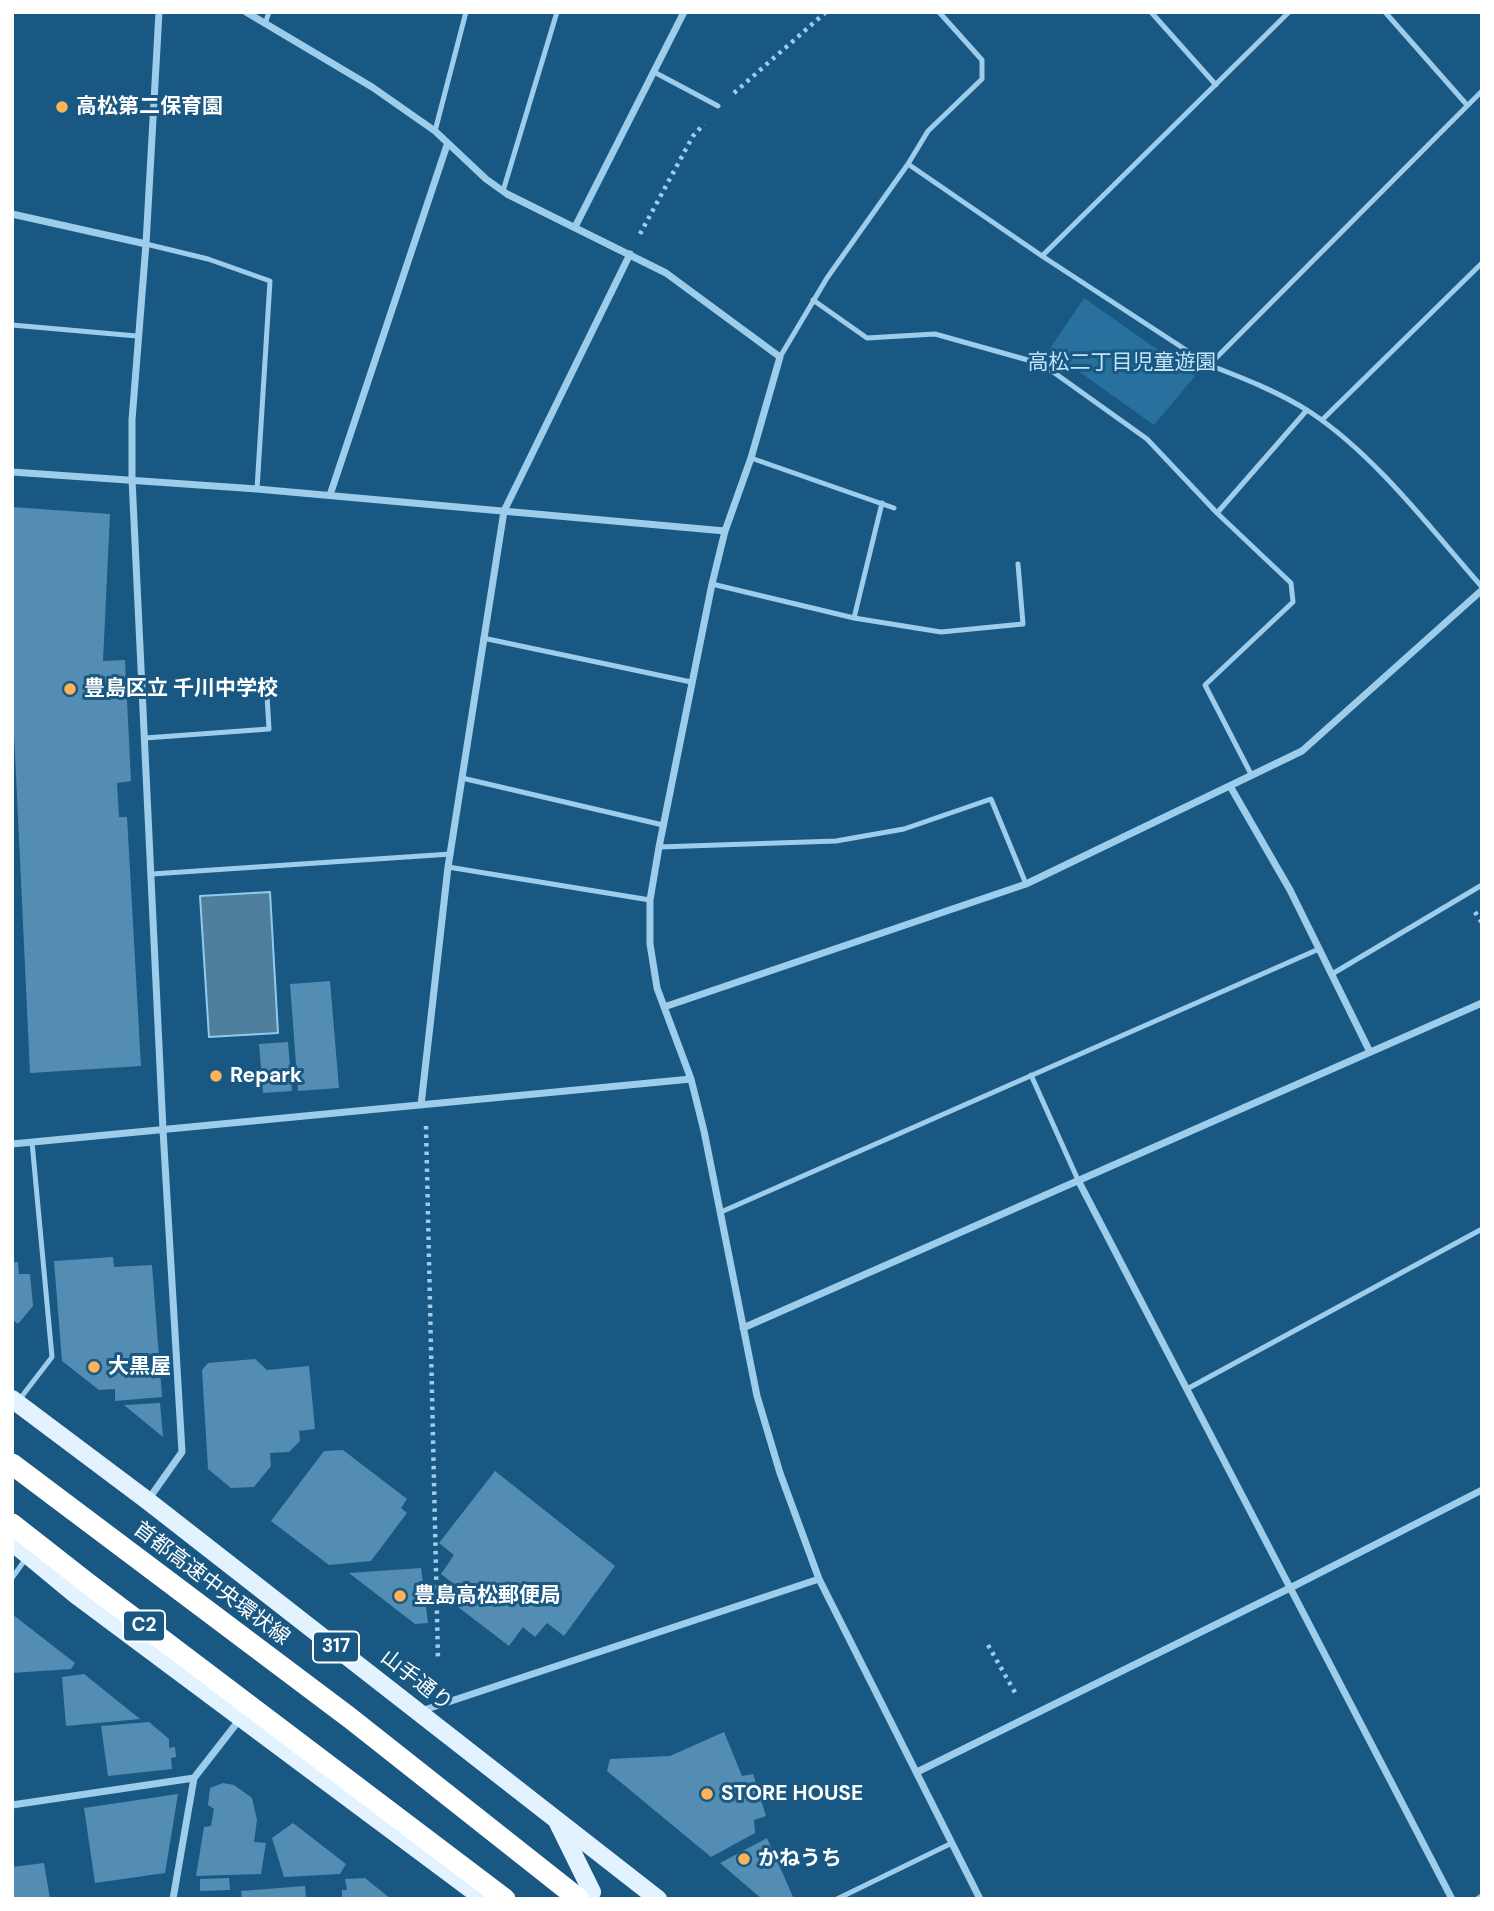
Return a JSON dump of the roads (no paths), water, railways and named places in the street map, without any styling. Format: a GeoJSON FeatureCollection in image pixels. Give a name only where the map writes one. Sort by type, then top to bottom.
{"type":"FeatureCollection","features":[{"type":"Feature","properties":{"kind":"highway","name":"首都高速中央環状線"},"geometry":{"type":"LineString","coordinates":[[12,1464],[350,1718],[579,1899]]}},
{"type":"Feature","properties":{"kind":"highway","name":"C2"},"geometry":{"type":"LineString","coordinates":[[12,1524],[505,1899]]}},
{"type":"Feature","properties":{"kind":"main road","name":"山手通り"},"geometry":{"type":"LineString","coordinates":[[15,1401],[148,1501],[658,1899]]}},
{"type":"Feature","properties":{"kind":"main road"},"geometry":{"type":"LineString","coordinates":[[12,1542],[76,1595],[484,1899]]}},
{"type":"Feature","properties":{"kind":"main road"},"geometry":{"type":"LineString","coordinates":[[557,1820],[592,1892],[587,1899]]}},
{"type":"Feature","properties":{"kind":"street"},"geometry":{"type":"LineString","coordinates":[[148,1501],[182,1452],[163,1129],[132,479],[132,420],[146,244],[159,12]]}},
{"type":"Feature","properties":{"kind":"street"},"geometry":{"type":"LineString","coordinates":[[246,12],[372,87],[435,131],[485,179],[503,191],[666,273],[780,357],[751,458],[725,531],[712,584],[659,847],[650,900],[650,944],[657,988],[691,1079],[721,1212],[757,1396],[780,1474],[819,1579],[980,1899]]}},
{"type":"Feature","properties":{"kind":"street"},"geometry":{"type":"LineString","coordinates":[[575,227],[684,12]]}},
{"type":"Feature","properties":{"kind":"street"},"geometry":{"type":"LineString","coordinates":[[330,495],[447,145]]}},
{"type":"Feature","properties":{"kind":"street"},"geometry":{"type":"LineString","coordinates":[[12,214],[146,244]]}},
{"type":"Feature","properties":{"kind":"street"},"geometry":{"type":"LineString","coordinates":[[423,1105],[450,854],[504,511],[629,254]]}},
{"type":"Feature","properties":{"kind":"street"},"geometry":{"type":"LineString","coordinates":[[12,472],[330,495],[725,531]]}},
{"type":"Feature","properties":{"kind":"street"},"geometry":{"type":"LineString","coordinates":[[664,1007],[1026,884],[1302,751],[1482,589]]}},
{"type":"Feature","properties":{"kind":"street"},"geometry":{"type":"LineString","coordinates":[[1230,786],[1290,890],[1370,1052]]}},
{"type":"Feature","properties":{"kind":"street"},"geometry":{"type":"LineString","coordinates":[[743,1328],[1482,1003]]}},
{"type":"Feature","properties":{"kind":"street"},"geometry":{"type":"LineString","coordinates":[[12,1144],[691,1079]]}},
{"type":"Feature","properties":{"kind":"street"},"geometry":{"type":"LineString","coordinates":[[1079,1180],[1452,1899]]}},
{"type":"Feature","properties":{"kind":"street"},"geometry":{"type":"LineString","coordinates":[[917,1772],[1030,1718],[1482,1490]]}},
{"type":"Feature","properties":{"kind":"street"},"geometry":{"type":"LineString","coordinates":[[419,1712],[819,1579]]}},
{"type":"Feature","properties":{"kind":"street"},"geometry":{"type":"LineString","coordinates":[[173,1899],[194,1778],[241,1719]]}},
{"type":"Feature","properties":{"kind":"street"},"geometry":{"type":"LineString","coordinates":[[12,1805],[194,1778]]}},
{"type":"Feature","properties":{"kind":"lane"},"geometry":{"type":"LineString","coordinates":[[265,24],[269,12]]}},
{"type":"Feature","properties":{"kind":"lane"},"geometry":{"type":"LineString","coordinates":[[435,131],[466,12]]}},
{"type":"Feature","properties":{"kind":"lane"},"geometry":{"type":"LineString","coordinates":[[503,191],[557,12]]}},
{"type":"Feature","properties":{"kind":"lane"},"geometry":{"type":"LineString","coordinates":[[780,357],[813,300],[929,131],[982,79],[982,60],[939,12]]}},
{"type":"Feature","properties":{"kind":"lane"},"geometry":{"type":"LineString","coordinates":[[1151,12],[1216,85]]}},
{"type":"Feature","properties":{"kind":"lane"},"geometry":{"type":"LineString","coordinates":[[1042,256],[1289,12]]}},
{"type":"Feature","properties":{"kind":"lane"},"geometry":{"type":"LineString","coordinates":[[1385,12],[1467,105]]}},
{"type":"Feature","properties":{"kind":"lane"},"geometry":{"type":"LineString","coordinates":[[654,72],[718,106]]}},
{"type":"Feature","properties":{"kind":"lane"},"geometry":{"type":"LineString","coordinates":[[1209,365],[1482,91]]}},
{"type":"Feature","properties":{"kind":"lane"},"geometry":{"type":"LineString","coordinates":[[908,164],[1209,365],[1307,410],[1322,420],[1382,473],[1482,589]]}},
{"type":"Feature","properties":{"kind":"lane"},"geometry":{"type":"LineString","coordinates":[[146,244],[208,259],[270,281],[257,489]]}},
{"type":"Feature","properties":{"kind":"lane"},"geometry":{"type":"LineString","coordinates":[[1322,420],[1482,263]]}},
{"type":"Feature","properties":{"kind":"lane"},"geometry":{"type":"LineString","coordinates":[[813,300],[867,338],[935,334],[1042,364],[1147,439],[1217,513],[1291,583],[1293,602],[1205,685],[1252,776]]}},
{"type":"Feature","properties":{"kind":"lane"},"geometry":{"type":"LineString","coordinates":[[12,325],[137,336]]}},
{"type":"Feature","properties":{"kind":"lane"},"geometry":{"type":"LineString","coordinates":[[1217,513],[1307,410]]}},
{"type":"Feature","properties":{"kind":"lane"},"geometry":{"type":"LineString","coordinates":[[751,458],[894,508]]}},
{"type":"Feature","properties":{"kind":"lane"},"geometry":{"type":"LineString","coordinates":[[854,618],[882,503]]}},
{"type":"Feature","properties":{"kind":"lane"},"geometry":{"type":"LineString","coordinates":[[712,584],[854,618],[941,632],[1023,624],[1018,565]]}},
{"type":"Feature","properties":{"kind":"lane"},"geometry":{"type":"LineString","coordinates":[[483,638],[691,682]]}},
{"type":"Feature","properties":{"kind":"lane"},"geometry":{"type":"LineString","coordinates":[[145,738],[269,729],[266,679]]}},
{"type":"Feature","properties":{"kind":"lane"},"geometry":{"type":"LineString","coordinates":[[461,778],[663,825]]}},
{"type":"Feature","properties":{"kind":"lane"},"geometry":{"type":"LineString","coordinates":[[659,847],[836,841],[904,829],[991,799],[1026,884]]}},
{"type":"Feature","properties":{"kind":"lane"},"geometry":{"type":"LineString","coordinates":[[152,874],[450,854]]}},
{"type":"Feature","properties":{"kind":"lane"},"geometry":{"type":"LineString","coordinates":[[449,867],[650,900]]}},
{"type":"Feature","properties":{"kind":"lane"},"geometry":{"type":"LineString","coordinates":[[1332,974],[1482,886]]}},
{"type":"Feature","properties":{"kind":"lane"},"geometry":{"type":"LineString","coordinates":[[721,1212],[1319,949]]}},
{"type":"Feature","properties":{"kind":"lane"},"geometry":{"type":"LineString","coordinates":[[1031,1075],[1079,1180]]}},
{"type":"Feature","properties":{"kind":"lane"},"geometry":{"type":"LineString","coordinates":[[15,1401],[52,1357],[32,1142]]}},
{"type":"Feature","properties":{"kind":"lane"},"geometry":{"type":"LineString","coordinates":[[1187,1390],[1482,1229]]}},
{"type":"Feature","properties":{"kind":"lane"},"geometry":{"type":"LineString","coordinates":[[12,1578],[29,1554]]}},
{"type":"Feature","properties":{"kind":"lane"},"geometry":{"type":"LineString","coordinates":[[837,1899],[952,1843]]}},
{"type":"Feature","properties":{"kind":"place","name":"高松第二保育園"},"geometry":{"type":"Point","coordinates":[62,107]}},
{"type":"Feature","properties":{"kind":"place","name":"豊島区立 千川中学校"},"geometry":{"type":"Point","coordinates":[70,689]}},
{"type":"Feature","properties":{"kind":"place","name":"Repark"},"geometry":{"type":"Point","coordinates":[216,1076]}},
{"type":"Feature","properties":{"kind":"place","name":"大黒屋"},"geometry":{"type":"Point","coordinates":[94,1367]}},
{"type":"Feature","properties":{"kind":"place","name":"豊島高松郵便局"},"geometry":{"type":"Point","coordinates":[400,1596]}},
{"type":"Feature","properties":{"kind":"place","name":"STORE HOUSE"},"geometry":{"type":"Point","coordinates":[707,1794]}},
{"type":"Feature","properties":{"kind":"place","name":"かねうち"},"geometry":{"type":"Point","coordinates":[744,1859]}},
{"type":"Feature","properties":{"kind":"park label","name":"高松二丁目児童遊園"},"geometry":{"type":"Point","coordinates":[1122,363]}}]}
